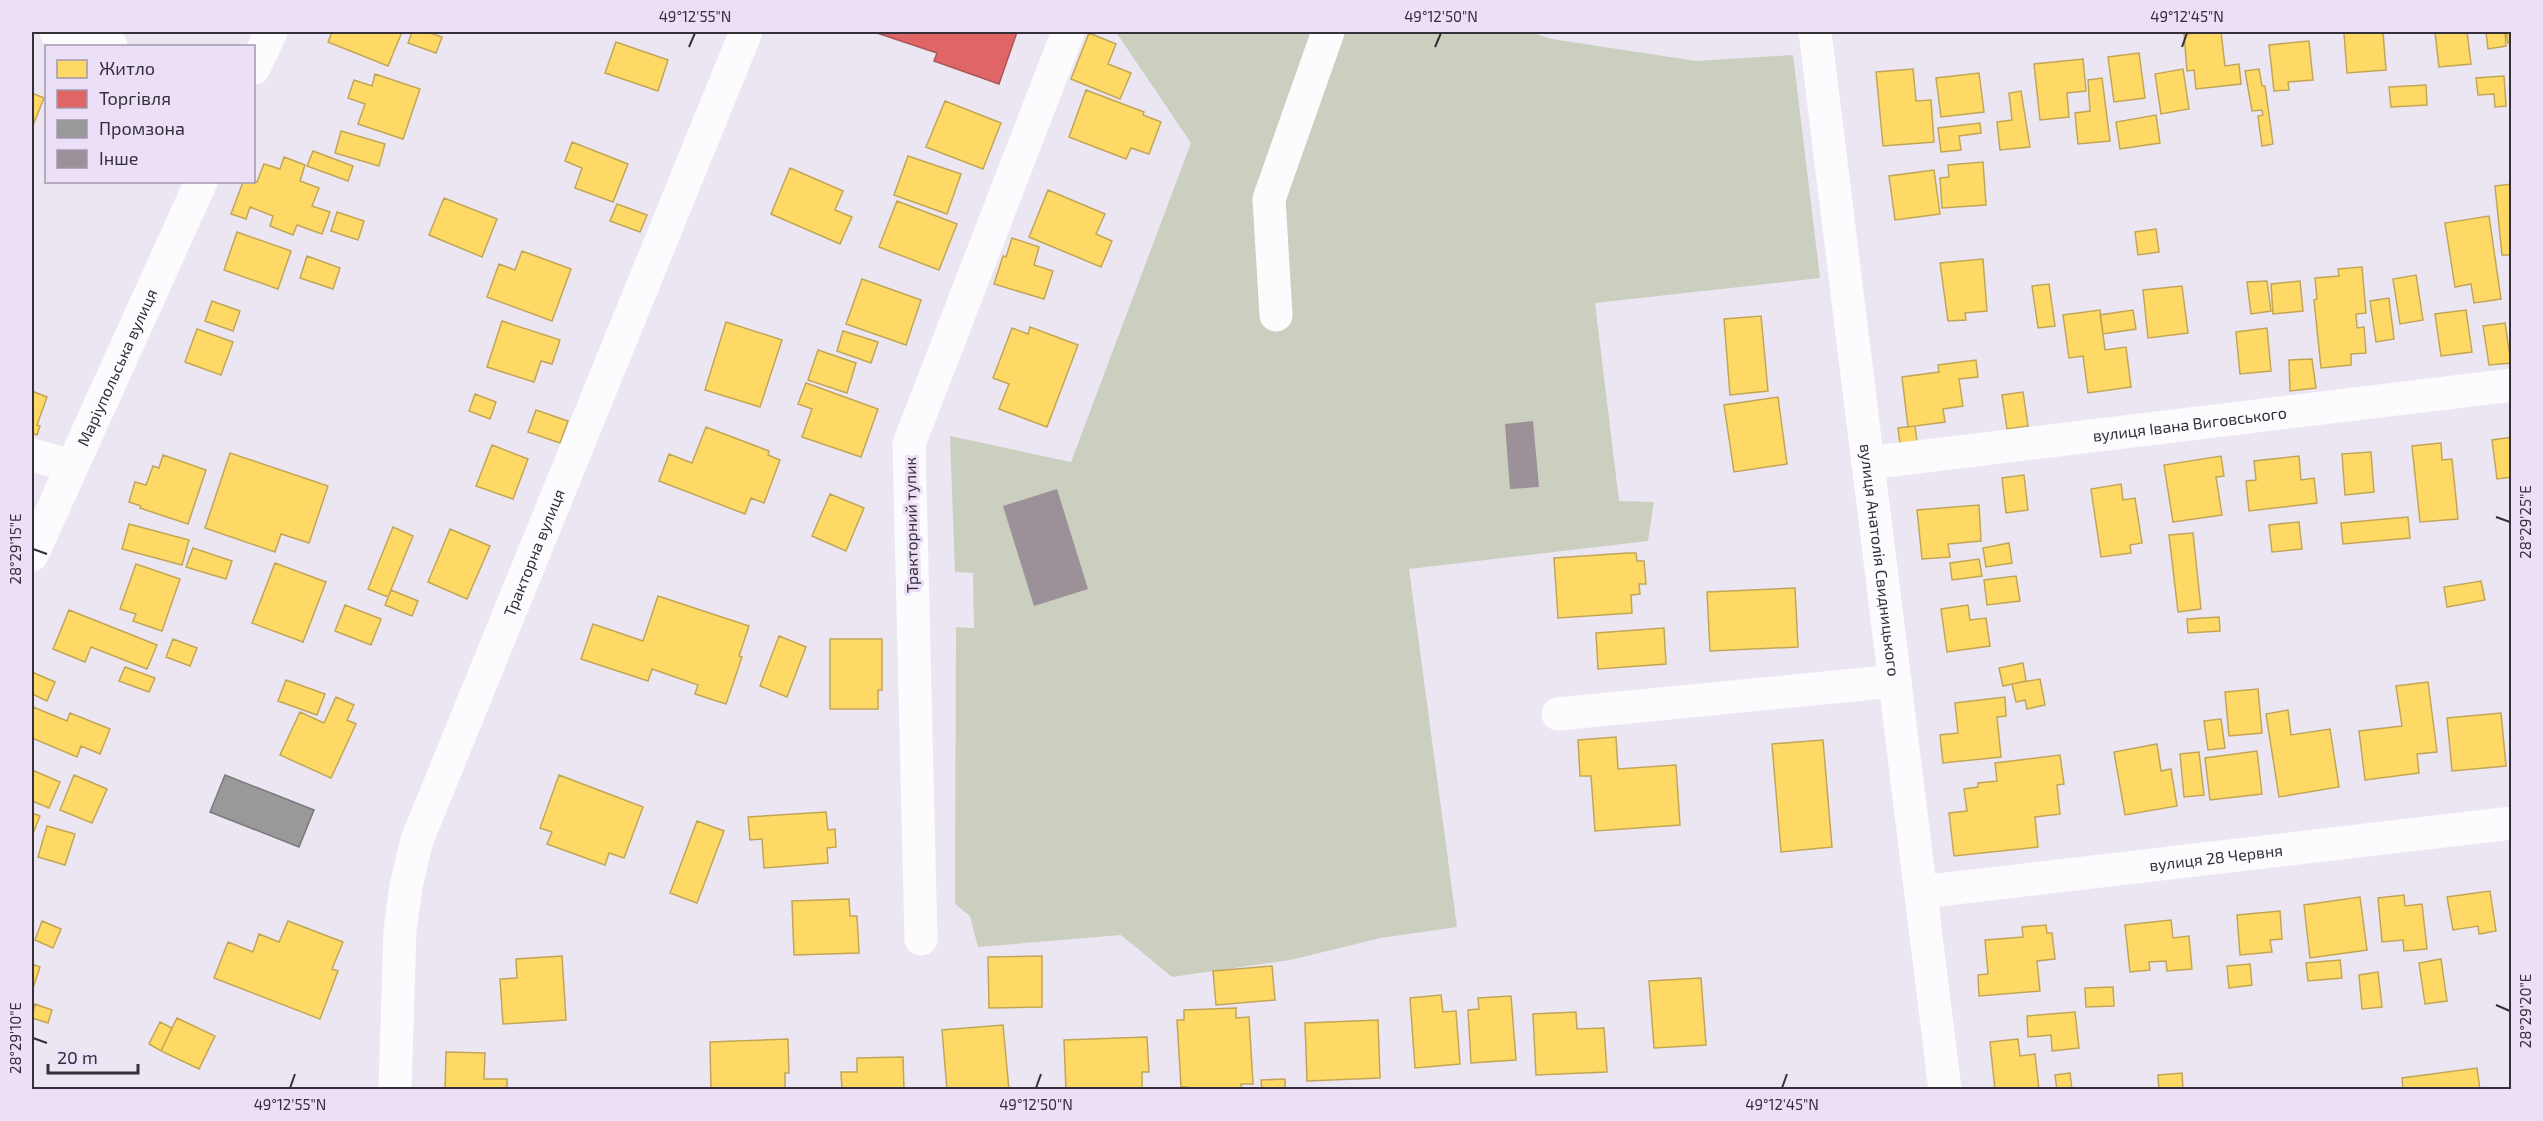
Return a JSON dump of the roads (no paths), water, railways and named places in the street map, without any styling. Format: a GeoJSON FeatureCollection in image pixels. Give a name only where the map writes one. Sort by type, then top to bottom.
{"type":"FeatureCollection","features":[{"type":"Feature","properties":{"kind":"street"},"geometry":{"type":"LineString","coordinates":[[56,32],[107,45]]}},
{"type":"Feature","properties":{"kind":"street"},"geometry":{"type":"LineString","coordinates":[[255,66],[271,32]]}},
{"type":"Feature","properties":{"kind":"street","name":"Тракторна вулиця"},"geometry":{"type":"LineString","coordinates":[[395,1089],[400,930],[406,886],[417,840],[746,32]]}},
{"type":"Feature","properties":{"kind":"street","name":"Тракторний тупик"},"geometry":{"type":"LineString","coordinates":[[921,939],[909,444],[1068,32]]}},
{"type":"Feature","properties":{"kind":"street"},"geometry":{"type":"LineString","coordinates":[[1276,315],[1269,199],[1329,32]]}},
{"type":"Feature","properties":{"kind":"street","name":"вулиця Анатолія Свидницького"},"geometry":{"type":"LineString","coordinates":[[1815,32],[1945,1089]]}},
{"type":"Feature","properties":{"kind":"street","name":"Маріупольська вулиця"},"geometry":{"type":"LineString","coordinates":[[32,555],[201,183]]}},
{"type":"Feature","properties":{"kind":"street","name":"вулиця Івана Виговського"},"geometry":{"type":"LineString","coordinates":[[1868,463],[2511,385]]}},
{"type":"Feature","properties":{"kind":"street"},"geometry":{"type":"LineString","coordinates":[[32,455],[72,466]]}},
{"type":"Feature","properties":{"kind":"street"},"geometry":{"type":"LineString","coordinates":[[1558,714],[1895,681]]}},
{"type":"Feature","properties":{"kind":"street","name":"вулиця 28 Червня"},"geometry":{"type":"LineString","coordinates":[[1921,892],[2511,823]]}}]}
